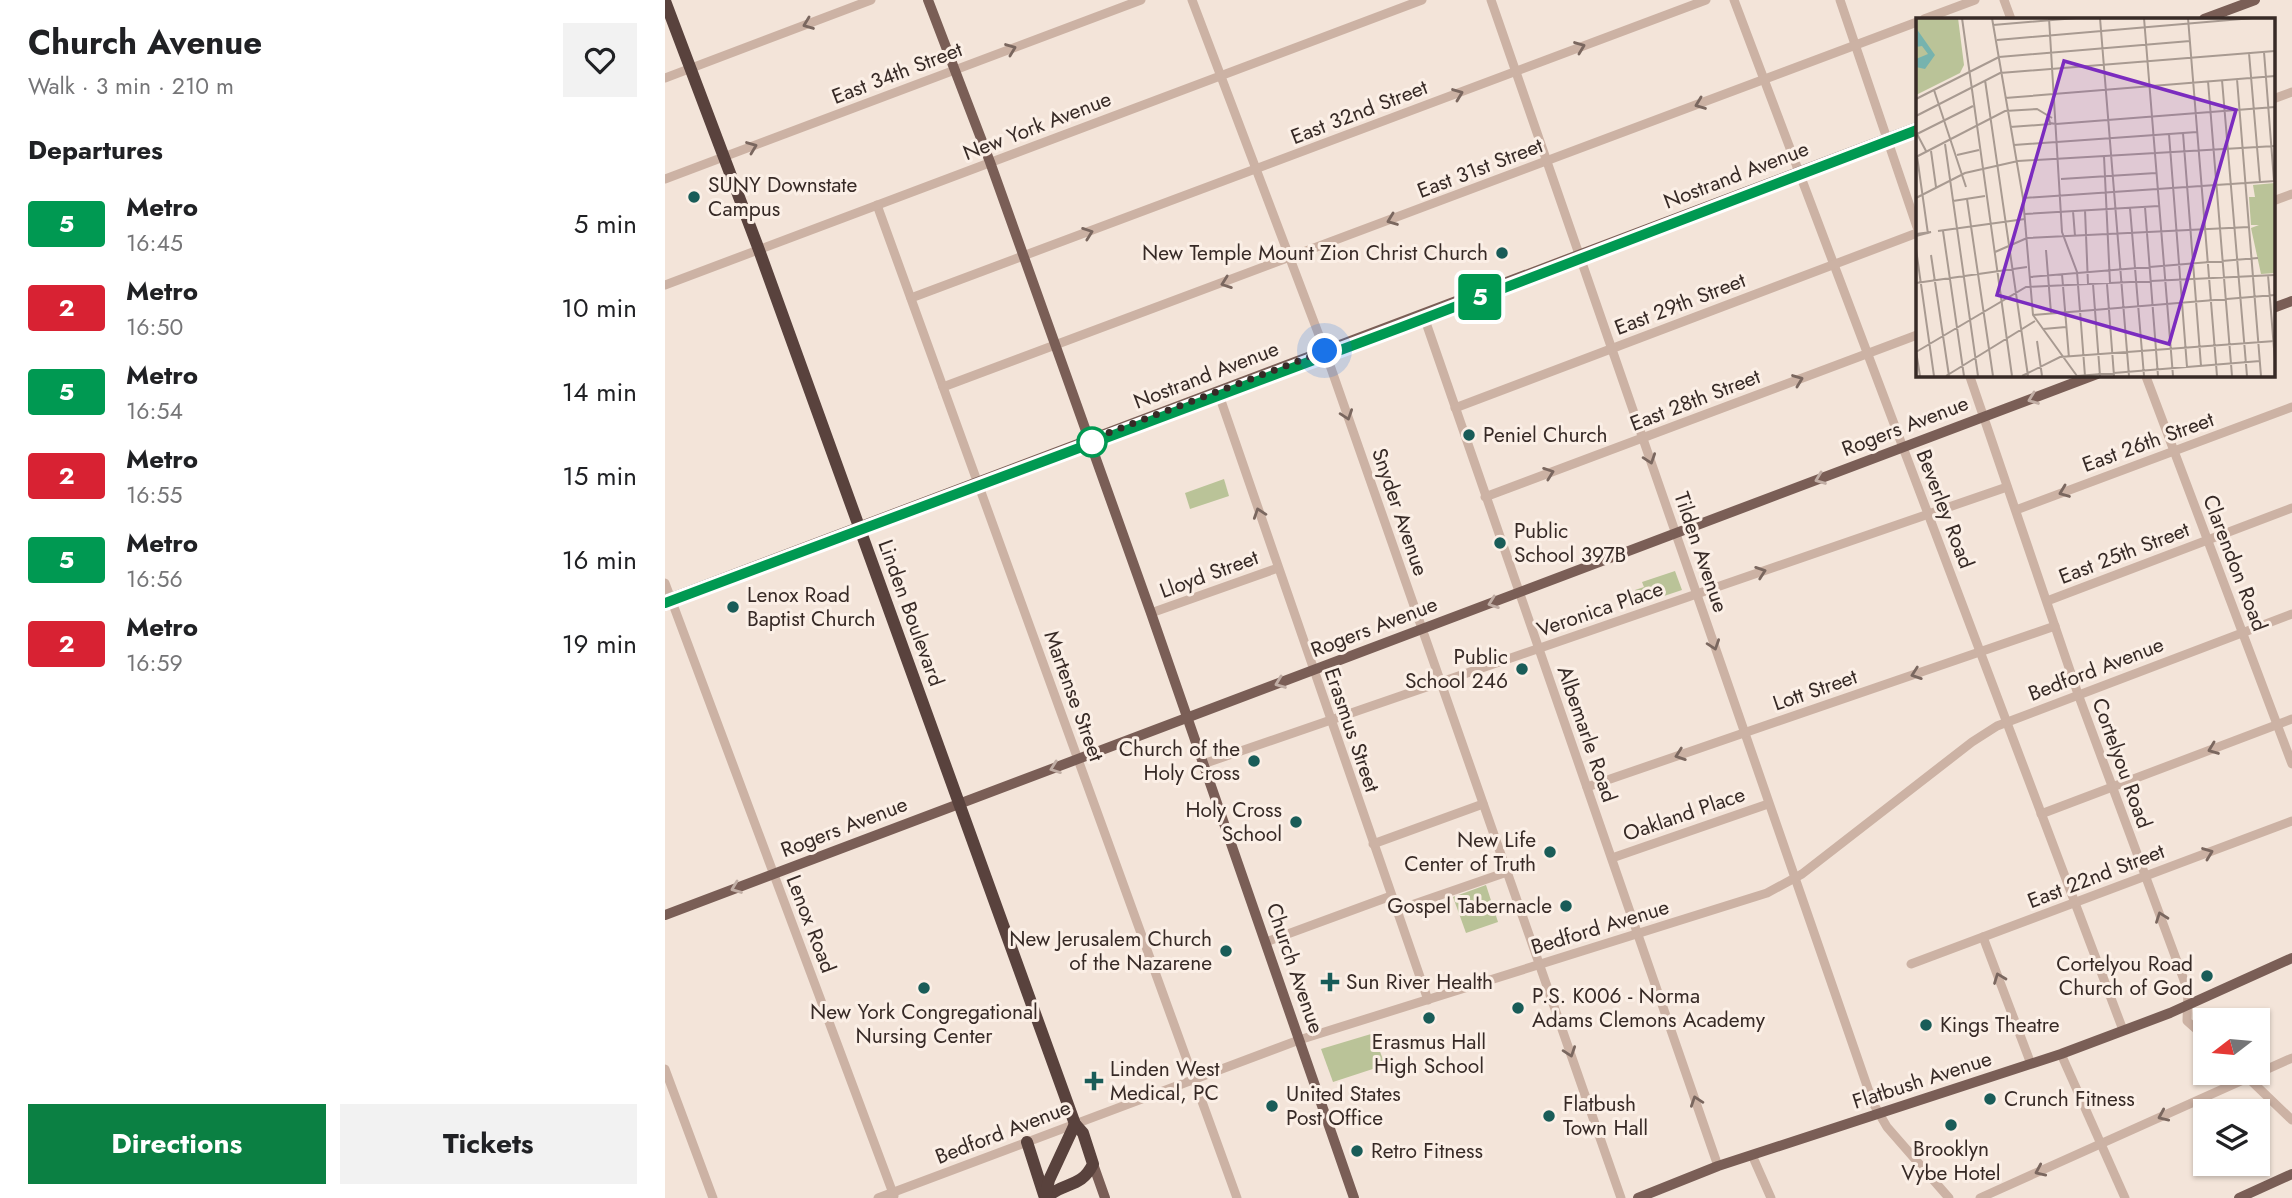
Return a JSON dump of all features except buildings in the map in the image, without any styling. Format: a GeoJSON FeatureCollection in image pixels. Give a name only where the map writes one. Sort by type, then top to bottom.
{"type":"FeatureCollection","features":[{"type":"Feature","properties":{"kind":"highway","name":"Linden Boulevard"},"geometry":{"type":"LineString","coordinates":[[665,1],[759,250],[1076,1124],[1083,1133],[1093,1164]]}},
{"type":"Feature","properties":{"kind":"highway"},"geometry":{"type":"LineString","coordinates":[[1045,1198],[1049,1180],[1076,1124]]}},
{"type":"Feature","properties":{"kind":"highway"},"geometry":{"type":"LineString","coordinates":[[1027,1142],[1045,1198]]}},
{"type":"Feature","properties":{"kind":"highway"},"geometry":{"type":"LineString","coordinates":[[1045,1198],[1058,1189],[1081,1180],[1088,1175],[1093,1164]]}},
{"type":"Feature","properties":{"kind":"main road","name":"Church Avenue"},"geometry":{"type":"LineString","coordinates":[[928,0],[990,162],[1151,613],[1354,1198]]}},
{"type":"Feature","properties":{"kind":"main road"},"geometry":{"type":"LineString","coordinates":[[2207,18],[2255,0]]}},
{"type":"Feature","properties":{"kind":"main road","name":"Nostrand Avenue"},"geometry":{"type":"LineString","coordinates":[[668,599],[1916,127]]}},
{"type":"Feature","properties":{"kind":"main road"},"geometry":{"type":"LineString","coordinates":[[2275,307],[2292,301]]}},
{"type":"Feature","properties":{"kind":"main road","name":"Rogers Avenue"},"geometry":{"type":"LineString","coordinates":[[665,915],[2092,376]]}},
{"type":"Feature","properties":{"kind":"main road","name":"Flatbush Avenue"},"geometry":{"type":"LineString","coordinates":[[1638,1198],[1719,1166],[2061,1054],[2187,1005],[2292,957]]}},
{"type":"Feature","properties":{"kind":"main road","name":"Linden Boulevard"},"geometry":{"type":"LineString","coordinates":[[1093,1164],[1105,1198]]}},
{"type":"Feature","properties":{"kind":"main road"},"geometry":{"type":"LineString","coordinates":[[2239,1198],[2292,1174]]}},
{"type":"Feature","properties":{"kind":"street"},"geometry":{"type":"LineString","coordinates":[[665,78],[871,0]]}},
{"type":"Feature","properties":{"kind":"street","name":"East 34th Street"},"geometry":{"type":"LineString","coordinates":[[665,179],[1141,0]]}},
{"type":"Feature","properties":{"kind":"street","name":"Snyder Avenue"},"geometry":{"type":"LineString","coordinates":[[1192,0],[1325,351],[1621,1198]]}},
{"type":"Feature","properties":{"kind":"street","name":"New York Avenue"},"geometry":{"type":"LineString","coordinates":[[665,285],[1422,0]]}},
{"type":"Feature","properties":{"kind":"street","name":"Tilden Avenue"},"geometry":{"type":"LineString","coordinates":[[1491,0],[1794,879],[1879,1115]]}},
{"type":"Feature","properties":{"kind":"street","name":"East 32nd Street"},"geometry":{"type":"LineString","coordinates":[[911,298],[1706,0]]}},
{"type":"Feature","properties":{"kind":"street","name":"Beverley Road"},"geometry":{"type":"LineString","coordinates":[[1734,0],[2123,1030]]}},
{"type":"Feature","properties":{"kind":"street"},"geometry":{"type":"LineString","coordinates":[[1840,0],[1916,224]]}},
{"type":"Feature","properties":{"kind":"street"},"geometry":{"type":"LineString","coordinates":[[1927,18],[1975,0]]}},
{"type":"Feature","properties":{"kind":"street"},"geometry":{"type":"LineString","coordinates":[[2004,0],[2011,18]]}},
{"type":"Feature","properties":{"kind":"street","name":"East 31st Street"},"geometry":{"type":"LineString","coordinates":[[943,387],[1916,22]]}},
{"type":"Feature","properties":{"kind":"street"},"geometry":{"type":"LineString","coordinates":[[2275,98],[2292,92]]}},
{"type":"Feature","properties":{"kind":"street"},"geometry":{"type":"LineString","coordinates":[[2275,200],[2292,194]]}},
{"type":"Feature","properties":{"kind":"street","name":"Martense Street"},"geometry":{"type":"LineString","coordinates":[[877,205],[1237,1198]]}},
{"type":"Feature","properties":{"kind":"street","name":"East 29th Street"},"geometry":{"type":"LineString","coordinates":[[1455,408],[1916,233]]}},
{"type":"Feature","properties":{"kind":"street","name":"Albemarle Road"},"geometry":{"type":"LineString","coordinates":[[1423,314],[1719,1166]]}},
{"type":"Feature","properties":{"kind":"street","name":"East 28th Street"},"geometry":{"type":"LineString","coordinates":[[1485,497],[1916,335]]}},
{"type":"Feature","properties":{"kind":"street","name":"Cortelyou Road"},"geometry":{"type":"LineString","coordinates":[[1970,376],[2078,694],[2188,991],[2187,1021],[2193,1026]]}},
{"type":"Feature","properties":{"kind":"street","name":"Clarendon Road"},"geometry":{"type":"LineString","coordinates":[[2146,376],[2292,764]]}},
{"type":"Feature","properties":{"kind":"street","name":"Erasmus Street"},"geometry":{"type":"LineString","coordinates":[[1218,392],[1427,1000]]}},
{"type":"Feature","properties":{"kind":"street","name":"East 26th Street"},"geometry":{"type":"LineString","coordinates":[[2016,510],[2292,407]]}},
{"type":"Feature","properties":{"kind":"street","name":"Veronica Place"},"geometry":{"type":"LineString","coordinates":[[1203,764],[2007,487]]}},
{"type":"Feature","properties":{"kind":"street","name":"East 25th Street"},"geometry":{"type":"LineString","coordinates":[[2047,601],[2292,508]]}},
{"type":"Feature","properties":{"kind":"street","name":"Lloyd Street"},"geometry":{"type":"LineString","coordinates":[[1151,613],[1278,568]]}},
{"type":"Feature","properties":{"kind":"street","name":"Lenox Road"},"geometry":{"type":"LineString","coordinates":[[665,583],[668,599],[894,1195]]}},
{"type":"Feature","properties":{"kind":"street","name":"Bedford Avenue"},"geometry":{"type":"LineString","coordinates":[[879,1198],[894,1195],[1299,1040],[1755,897],[1794,879],[1972,742],[2007,722],[2292,614]]}},
{"type":"Feature","properties":{"kind":"street","name":"Lott Street"},"geometry":{"type":"LineString","coordinates":[[1587,788],[2055,626]]}},
{"type":"Feature","properties":{"kind":"street"},"geometry":{"type":"LineString","coordinates":[[2041,814],[2292,719]]}},
{"type":"Feature","properties":{"kind":"street"},"geometry":{"type":"LineString","coordinates":[[1373,844],[1483,804]]}},
{"type":"Feature","properties":{"kind":"street","name":"Oakland Place"},"geometry":{"type":"LineString","coordinates":[[1612,858],[1768,804]]}},
{"type":"Feature","properties":{"kind":"street","name":"East 22nd Street"},"geometry":{"type":"LineString","coordinates":[[1912,964],[2292,821]]}},
{"type":"Feature","properties":{"kind":"street"},"geometry":{"type":"LineString","coordinates":[[1397,910],[1507,873]]}},
{"type":"Feature","properties":{"kind":"street"},"geometry":{"type":"LineString","coordinates":[[1266,942],[1391,896]]}},
{"type":"Feature","properties":{"kind":"street"},"geometry":{"type":"LineString","coordinates":[[1983,937],[2031,1064]]}},
{"type":"Feature","properties":{"kind":"street"},"geometry":{"type":"LineString","coordinates":[[2061,1054],[2125,1198]]}},
{"type":"Feature","properties":{"kind":"street"},"geometry":{"type":"LineString","coordinates":[[2270,1066],[2292,1058]]}},
{"type":"Feature","properties":{"kind":"street"},"geometry":{"type":"LineString","coordinates":[[665,1069],[713,1198]]}},
{"type":"Feature","properties":{"kind":"street"},"geometry":{"type":"LineString","coordinates":[[1980,1198],[2224,1085]]}},
{"type":"Feature","properties":{"kind":"street"},"geometry":{"type":"LineString","coordinates":[[2255,1085],[2292,1120]]}},
{"type":"Feature","properties":{"kind":"street"},"geometry":{"type":"LineString","coordinates":[[1879,1115],[1949,1198]]}},
{"type":"Feature","properties":{"kind":"street"},"geometry":{"type":"LineString","coordinates":[[1752,1155],[1772,1198]]}},
{"type":"Feature","properties":{"kind":"green space"},"geometry":{"type":"Polygon","coordinates":[[[1224,479],[1229,496],[1190,509],[1185,493],[1224,479]]]}},
{"type":"Feature","properties":{"kind":"green space"},"geometry":{"type":"Polygon","coordinates":[[[1675,571],[1682,590],[1640,604],[1635,590],[1644,587],[1642,582],[1675,571]]]}},
{"type":"Feature","properties":{"kind":"green space"},"geometry":{"type":"Polygon","coordinates":[[[1486,885],[1498,922],[1466,933],[1453,897],[1486,885]]]}},
{"type":"Feature","properties":{"kind":"green space"},"geometry":{"type":"Polygon","coordinates":[[[1371,1034],[1385,1065],[1333,1082],[1321,1049],[1371,1034]]]}},
{"type":"Feature","properties":{"kind":"metro line","name":"5"},"geometry":{"type":"LineString","coordinates":[[665,603],[1402,327],[1916,130]]}},
{"type":"Feature","properties":{"kind":"place","name":"SUNY Downstate Campus"},"geometry":{"type":"Point","coordinates":[694,197]}},
{"type":"Feature","properties":{"kind":"place","name":"New Temple Mount Zion Christ Church"},"geometry":{"type":"Point","coordinates":[1502,253]}},
{"type":"Feature","properties":{"kind":"place","name":"Peniel Church"},"geometry":{"type":"Point","coordinates":[1469,435]}},
{"type":"Feature","properties":{"kind":"place","name":"Public School 397B"},"geometry":{"type":"Point","coordinates":[1500,543]}},
{"type":"Feature","properties":{"kind":"place","name":"Lenox Road Baptist Church"},"geometry":{"type":"Point","coordinates":[733,607]}},
{"type":"Feature","properties":{"kind":"place","name":"Public School 246"},"geometry":{"type":"Point","coordinates":[1522,669]}},
{"type":"Feature","properties":{"kind":"place","name":"Church of the Holy Cross"},"geometry":{"type":"Point","coordinates":[1254,761]}},
{"type":"Feature","properties":{"kind":"place","name":"Holy Cross School"},"geometry":{"type":"Point","coordinates":[1296,822]}},
{"type":"Feature","properties":{"kind":"place","name":"New Life Center of Truth"},"geometry":{"type":"Point","coordinates":[1550,852]}},
{"type":"Feature","properties":{"kind":"place","name":"Gospel Tabernacle"},"geometry":{"type":"Point","coordinates":[1566,906]}},
{"type":"Feature","properties":{"kind":"place","name":"New Jerusalem Church of the Nazarene"},"geometry":{"type":"Point","coordinates":[1226,951]}},
{"type":"Feature","properties":{"kind":"place","name":"Cortelyou Road Church of God"},"geometry":{"type":"Point","coordinates":[2207,976]}},
{"type":"Feature","properties":{"kind":"place","name":"Sun River Health"},"geometry":{"type":"Point","coordinates":[1330,982]}},
{"type":"Feature","properties":{"kind":"place","name":"New York Congregational Nursing Center"},"geometry":{"type":"Point","coordinates":[924,988]}},
{"type":"Feature","properties":{"kind":"place","name":"P.S. K006 - Norma Adams Clemons Academy"},"geometry":{"type":"Point","coordinates":[1518,1008]}},
{"type":"Feature","properties":{"kind":"place","name":"Erasmus Hall High School"},"geometry":{"type":"Point","coordinates":[1429,1018]}},
{"type":"Feature","properties":{"kind":"place","name":"Kings Theatre"},"geometry":{"type":"Point","coordinates":[1926,1025]}},
{"type":"Feature","properties":{"kind":"place","name":"Linden West Medical, PC"},"geometry":{"type":"Point","coordinates":[1094,1081]}},
{"type":"Feature","properties":{"kind":"place","name":"Crunch Fitness"},"geometry":{"type":"Point","coordinates":[1990,1099]}},
{"type":"Feature","properties":{"kind":"place","name":"United States Post Office"},"geometry":{"type":"Point","coordinates":[1272,1106]}},
{"type":"Feature","properties":{"kind":"place","name":"Flatbush Town Hall"},"geometry":{"type":"Point","coordinates":[1549,1116]}},
{"type":"Feature","properties":{"kind":"place","name":"Brooklyn Vybe Hotel"},"geometry":{"type":"Point","coordinates":[1951,1125]}},
{"type":"Feature","properties":{"kind":"place","name":"Retro Fitness"},"geometry":{"type":"Point","coordinates":[1357,1151]}},
{"type":"Feature","properties":{"kind":"route"},"geometry":{"type":"LineString","coordinates":[[1092,442],[1089,440],[1325,351]]}}]}
